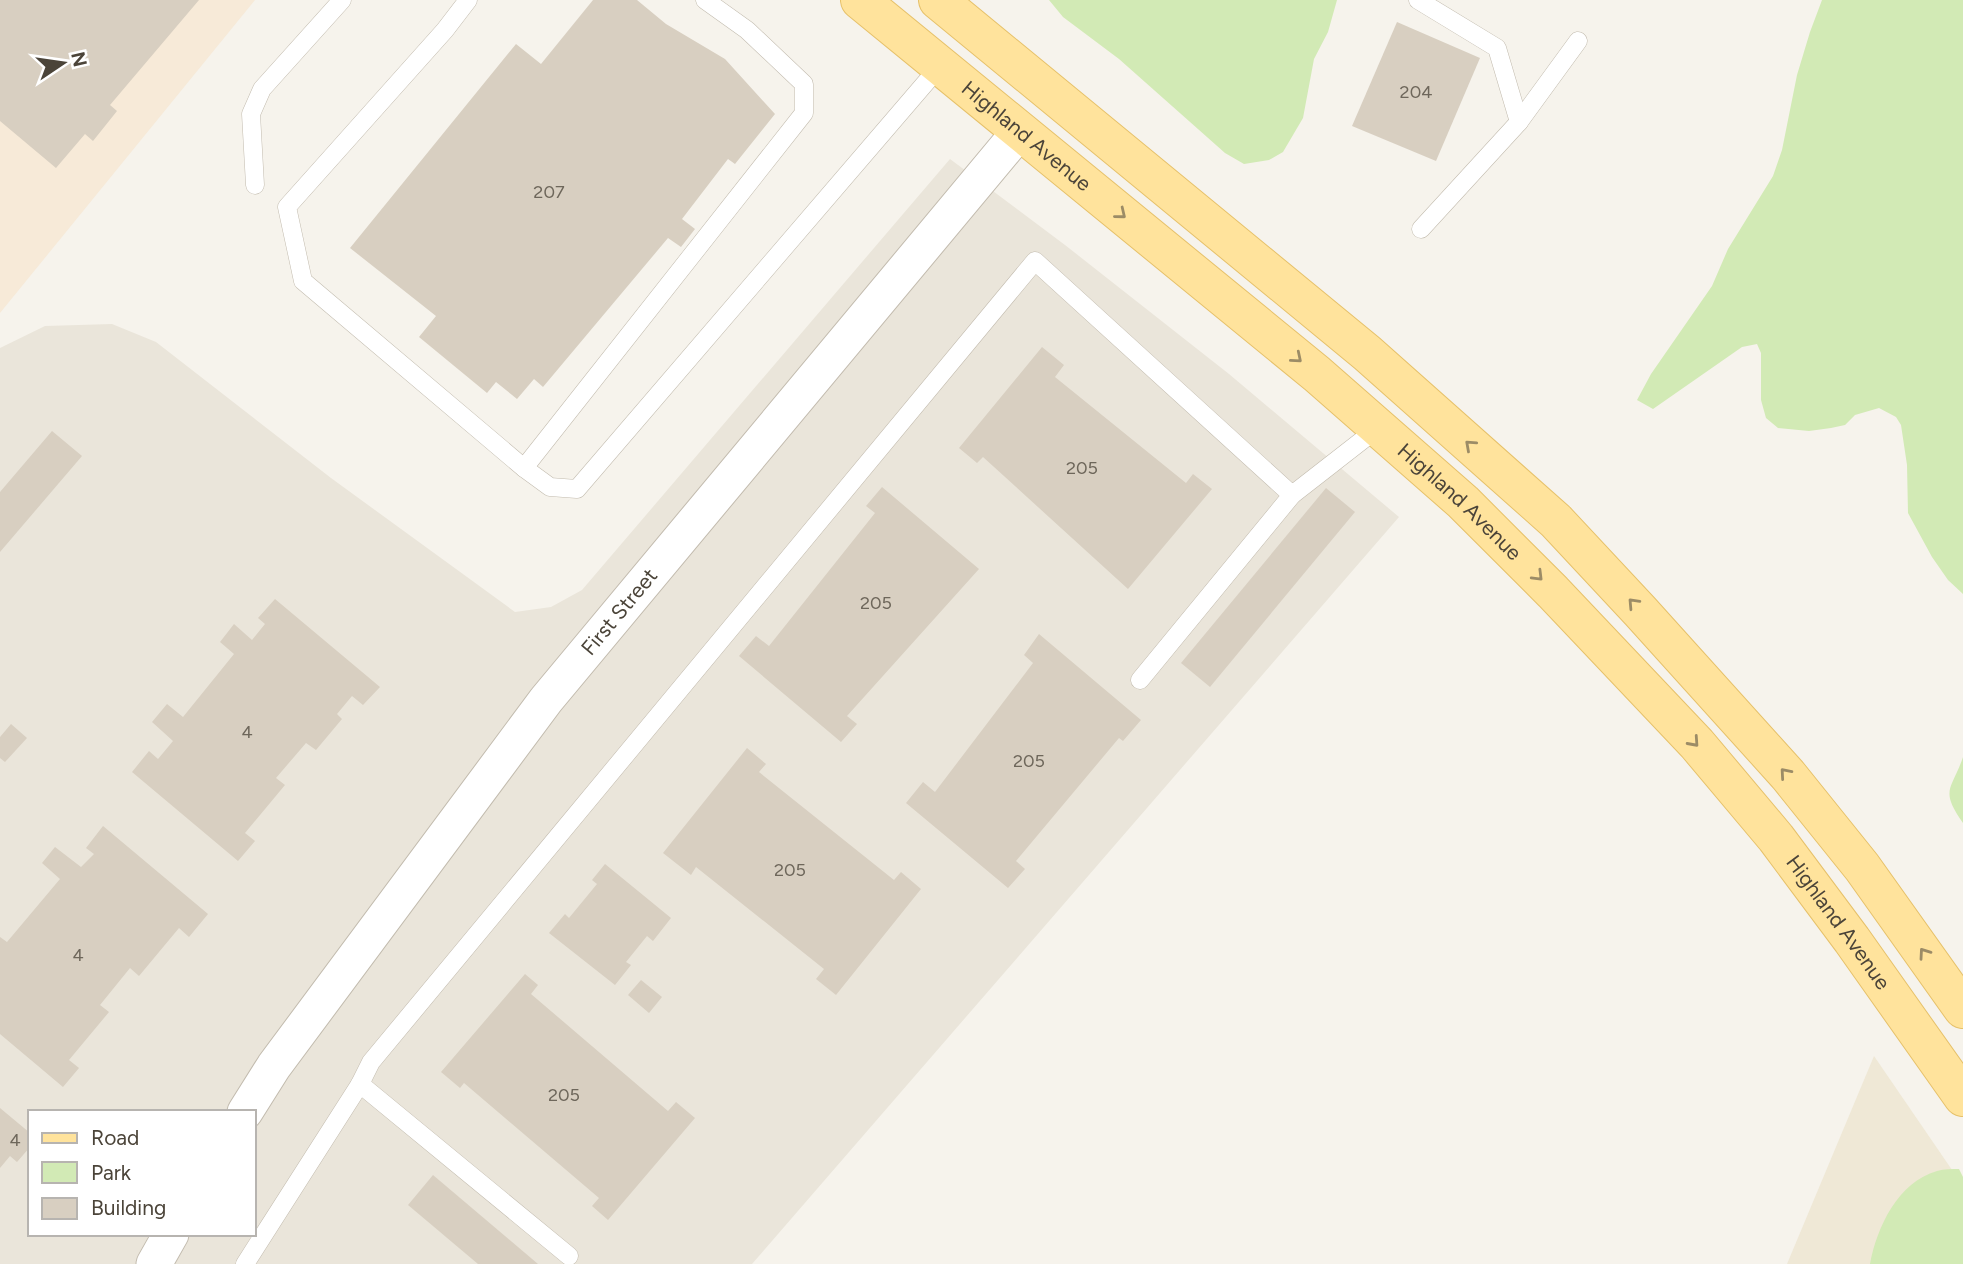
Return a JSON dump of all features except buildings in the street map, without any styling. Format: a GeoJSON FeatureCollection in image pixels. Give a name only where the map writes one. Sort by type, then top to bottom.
{"type":"FeatureCollection","features":[{"type":"Feature","properties":{"kind":"main road","name":"Highland Avenue"},"geometry":{"type":"LineString","coordinates":[[860,0],[1274,338],[1464,502],[1697,744],[1776,838],[1963,1097]]}},
{"type":"Feature","properties":{"kind":"main road"},"geometry":{"type":"LineString","coordinates":[[937,0],[1367,353],[1556,521],[1788,775],[1863,867],[1963,1009]]}},
{"type":"Feature","properties":{"kind":"street","name":"First Street"},"geometry":{"type":"LineString","coordinates":[[246,1110],[274,1066],[545,700],[1020,131]]}},
{"type":"Feature","properties":{"kind":"street"},"geometry":{"type":"LineString","coordinates":[[155,1264],[170,1236]]}},
{"type":"Feature","properties":{"kind":"lane"},"geometry":{"type":"LineString","coordinates":[[255,185],[251,114],[262,89],[342,0]]}},
{"type":"Feature","properties":{"kind":"lane"},"geometry":{"type":"LineString","coordinates":[[468,0],[445,30],[287,207],[303,281],[550,487],[577,489],[940,66]]}},
{"type":"Feature","properties":{"kind":"lane"},"geometry":{"type":"LineString","coordinates":[[524,468],[804,113],[804,84],[747,30],[705,0]]}},
{"type":"Feature","properties":{"kind":"lane"},"geometry":{"type":"LineString","coordinates":[[1418,0],[1497,48],[1519,122]]}},
{"type":"Feature","properties":{"kind":"lane"},"geometry":{"type":"LineString","coordinates":[[1421,229],[1519,122],[1578,41]]}},
{"type":"Feature","properties":{"kind":"lane"},"geometry":{"type":"LineString","coordinates":[[245,1264],[360,1084],[371,1062],[1035,261],[1292,495]]}},
{"type":"Feature","properties":{"kind":"lane"},"geometry":{"type":"LineString","coordinates":[[1140,680],[1292,495],[1378,428]]}},
{"type":"Feature","properties":{"kind":"lane"},"geometry":{"type":"LineString","coordinates":[[360,1084],[569,1256]]}},
{"type":"Feature","properties":{"kind":"shaded area"},"geometry":{"type":"Polygon","coordinates":[[[0,0],[255,0],[0,313],[0,0]]]}},
{"type":"Feature","properties":{"kind":"shaded area"},"geometry":{"type":"Polygon","coordinates":[[[950,159],[1229,374],[1399,517],[752,1264],[0,1264],[0,348],[45,326],[112,324],[156,342],[331,478],[515,612],[551,607],[582,590],[950,159]]]}},
{"type":"Feature","properties":{"kind":"shaded area"},"geometry":{"type":"Polygon","coordinates":[[[1874,1056],[1963,1186],[1963,1264],[1787,1264],[1874,1056]]]}},
{"type":"Feature","properties":{"kind":"green space"},"geometry":{"type":"Polygon","coordinates":[[[1049,0],[1337,0],[1328,32],[1314,59],[1303,118],[1283,152],[1269,160],[1244,164],[1225,153],[1119,59],[1063,17],[1049,0]]]}},
{"type":"Feature","properties":{"kind":"green space"},"geometry":{"type":"Polygon","coordinates":[[[1822,0],[1963,0],[1963,594],[1948,580],[1932,557],[1908,513],[1907,465],[1901,425],[1896,417],[1879,408],[1855,415],[1845,425],[1831,428],[1809,431],[1778,428],[1766,418],[1761,400],[1761,353],[1757,344],[1742,347],[1653,409],[1637,400],[1651,374],[1712,286],[1728,249],[1773,176],[1782,150],[1797,75],[1822,0]]]}},
{"type":"Feature","properties":{"kind":"green space"},"geometry":{"type":"Polygon","coordinates":[[[1963,757],[1963,823],[1951,803],[1950,790],[1963,757]]]}},
{"type":"Feature","properties":{"kind":"green space"},"geometry":{"type":"Polygon","coordinates":[[[1959,1169],[1963,1177],[1963,1264],[1870,1264],[1884,1221],[1911,1185],[1940,1170],[1959,1169]]]}}]}
